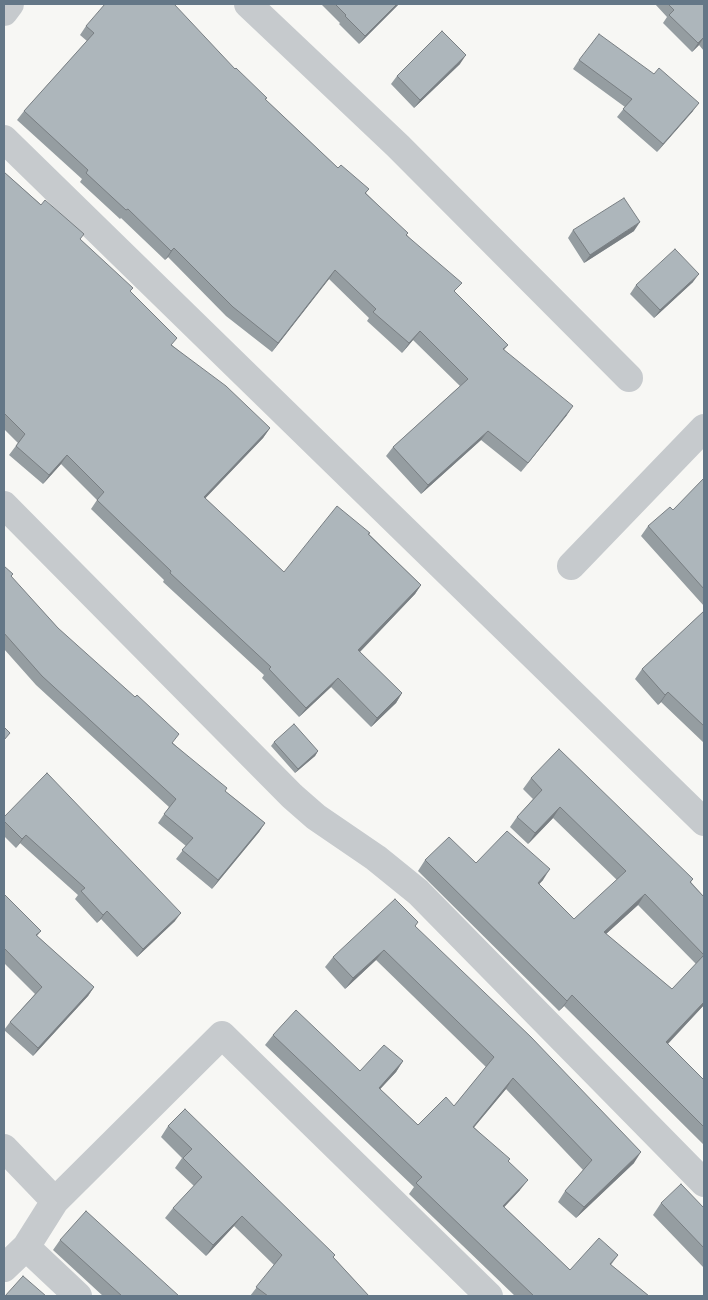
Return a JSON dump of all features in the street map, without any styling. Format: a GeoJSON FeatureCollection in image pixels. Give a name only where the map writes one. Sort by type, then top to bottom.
{"type":"FeatureCollection","features":[{"type":"Feature","properties":{"kind":"street"},"geometry":{"type":"LineString","coordinates":[[4,12],[10,4]]}},
{"type":"Feature","properties":{"kind":"street"},"geometry":{"type":"LineString","coordinates":[[248,4],[398,146],[629,378]]}},
{"type":"Feature","properties":{"kind":"street"},"geometry":{"type":"LineString","coordinates":[[4,139],[704,822]]}},
{"type":"Feature","properties":{"kind":"street"},"geometry":{"type":"LineString","coordinates":[[571,566],[704,428]]}},
{"type":"Feature","properties":{"kind":"street"},"geometry":{"type":"LineString","coordinates":[[4,505],[292,796],[316,817],[376,858],[418,892],[704,1183]]}},
{"type":"Feature","properties":{"kind":"street"},"geometry":{"type":"LineString","coordinates":[[4,1268],[26,1247],[55,1201],[222,1035],[489,1296]]}},
{"type":"Feature","properties":{"kind":"street"},"geometry":{"type":"LineString","coordinates":[[4,1148],[55,1201]]}},
{"type":"Feature","properties":{"kind":"street"},"geometry":{"type":"LineString","coordinates":[[26,1247],[78,1296]]}},
{"type":"Feature","properties":{"kind":"building"},"geometry":{"type":"Polygon","coordinates":[[[105,4],[174,4],[235,69],[267,98],[265,99],[338,168],[341,165],[369,189],[365,193],[408,233],[406,235],[462,283],[454,291],[508,345],[503,349],[573,406],[528,463],[488,431],[428,485],[393,447],[468,379],[420,331],[409,343],[373,312],[376,309],[335,270],[278,343],[233,307],[174,248],[171,251],[128,209],[126,210],[86,173],[88,170],[24,111],[94,33],[86,26],[105,4]]]}},
{"type":"Feature","properties":{"kind":"building"},"geometry":{"type":"Polygon","coordinates":[[[335,4],[397,4],[365,36],[335,4]]]}},
{"type":"Feature","properties":{"kind":"building"},"geometry":{"type":"Polygon","coordinates":[[[668,4],[704,4],[704,37],[698,43],[669,15],[674,10],[668,4]]]}},
{"type":"Feature","properties":{"kind":"building"},"geometry":{"type":"Polygon","coordinates":[[[442,31],[466,55],[420,100],[397,76],[442,31]]]}},
{"type":"Feature","properties":{"kind":"building"},"geometry":{"type":"Polygon","coordinates":[[[599,34],[654,74],[659,68],[699,103],[663,144],[623,109],[632,99],[579,60],[599,34]]]}},
{"type":"Feature","properties":{"kind":"building"},"geometry":{"type":"Polygon","coordinates":[[[4,172],[41,205],[45,200],[84,234],[80,239],[133,288],[130,291],[177,338],[171,345],[226,386],[270,428],[204,497],[284,572],[337,506],[370,533],[368,534],[421,585],[358,650],[402,693],[377,718],[338,678],[306,708],[269,669],[271,667],[170,573],[171,571],[97,500],[104,492],[67,455],[49,475],[16,446],[25,434],[4,413],[4,172]]]}},
{"type":"Feature","properties":{"kind":"building"},"geometry":{"type":"Polygon","coordinates":[[[624,198],[640,222],[590,255],[573,230],[624,198]]]}},
{"type":"Feature","properties":{"kind":"building"},"geometry":{"type":"Polygon","coordinates":[[[675,249],[699,274],[660,310],[636,285],[675,249]]]}},
{"type":"Feature","properties":{"kind":"building"},"geometry":{"type":"Polygon","coordinates":[[[704,478],[704,589],[648,526],[670,507],[673,510],[704,478]]]}},
{"type":"Feature","properties":{"kind":"building"},"geometry":{"type":"Polygon","coordinates":[[[4,566],[13,574],[11,576],[58,628],[135,697],[137,695],[179,734],[172,743],[227,788],[225,791],[265,823],[218,880],[182,850],[193,838],[164,814],[176,799],[42,676],[4,633],[4,566]]]}},
{"type":"Feature","properties":{"kind":"building"},"geometry":{"type":"Polygon","coordinates":[[[704,611],[704,726],[668,692],[665,695],[642,669],[704,611]]]}},
{"type":"Feature","properties":{"kind":"building"},"geometry":{"type":"Polygon","coordinates":[[[294,724],[318,751],[298,769],[274,742],[294,724]]]}},
{"type":"Feature","properties":{"kind":"building"},"geometry":{"type":"Polygon","coordinates":[[[4,727],[10,733],[4,740],[4,727]]]}},
{"type":"Feature","properties":{"kind":"building"},"geometry":{"type":"Polygon","coordinates":[[[559,749],[693,879],[690,882],[704,897],[704,955],[704,1002],[666,1042],[704,1080],[704,1127],[572,995],[567,1001],[425,860],[449,837],[476,863],[507,831],[550,869],[538,883],[574,919],[626,871],[560,807],[535,833],[517,817],[542,790],[531,778],[559,749]],[[645,894],[604,932],[672,989],[704,955],[645,894]]]}},
{"type":"Feature","properties":{"kind":"building"},"geometry":{"type":"Polygon","coordinates":[[[47,773],[181,913],[143,949],[107,911],[103,915],[81,891],[85,888],[26,835],[22,839],[4,821],[4,817],[47,773]]]}},
{"type":"Feature","properties":{"kind":"building"},"geometry":{"type":"Polygon","coordinates":[[[4,894],[41,931],[36,935],[94,987],[38,1048],[10,1022],[42,987],[4,948],[4,894]]]}},
{"type":"Feature","properties":{"kind":"building"},"geometry":{"type":"Polygon","coordinates":[[[395,899],[418,922],[415,926],[531,1037],[641,1152],[584,1207],[565,1191],[592,1160],[513,1078],[473,1127],[510,1159],[508,1161],[528,1180],[503,1206],[570,1270],[599,1238],[618,1255],[610,1264],[649,1296],[534,1296],[416,1183],[422,1177],[273,1035],[296,1010],[360,1071],[384,1045],[403,1061],[379,1088],[418,1125],[446,1097],[454,1106],[494,1057],[384,950],[353,978],[333,957],[395,899]]]}},
{"type":"Feature","properties":{"kind":"building"},"geometry":{"type":"Polygon","coordinates":[[[185,1109],[335,1255],[333,1257],[369,1296],[268,1296],[256,1287],[282,1255],[242,1216],[213,1245],[173,1208],[202,1177],[183,1158],[192,1149],[168,1126],[185,1109]]]}},
{"type":"Feature","properties":{"kind":"building"},"geometry":{"type":"Polygon","coordinates":[[[681,1184],[704,1208],[704,1248],[661,1203],[681,1184]]]}},
{"type":"Feature","properties":{"kind":"building"},"geometry":{"type":"Polygon","coordinates":[[[86,1211],[179,1296],[122,1296],[60,1240],[86,1211]]]}},
{"type":"Feature","properties":{"kind":"building"},"geometry":{"type":"Polygon","coordinates":[[[23,1276],[46,1296],[5,1296],[23,1276]]]}}]}
